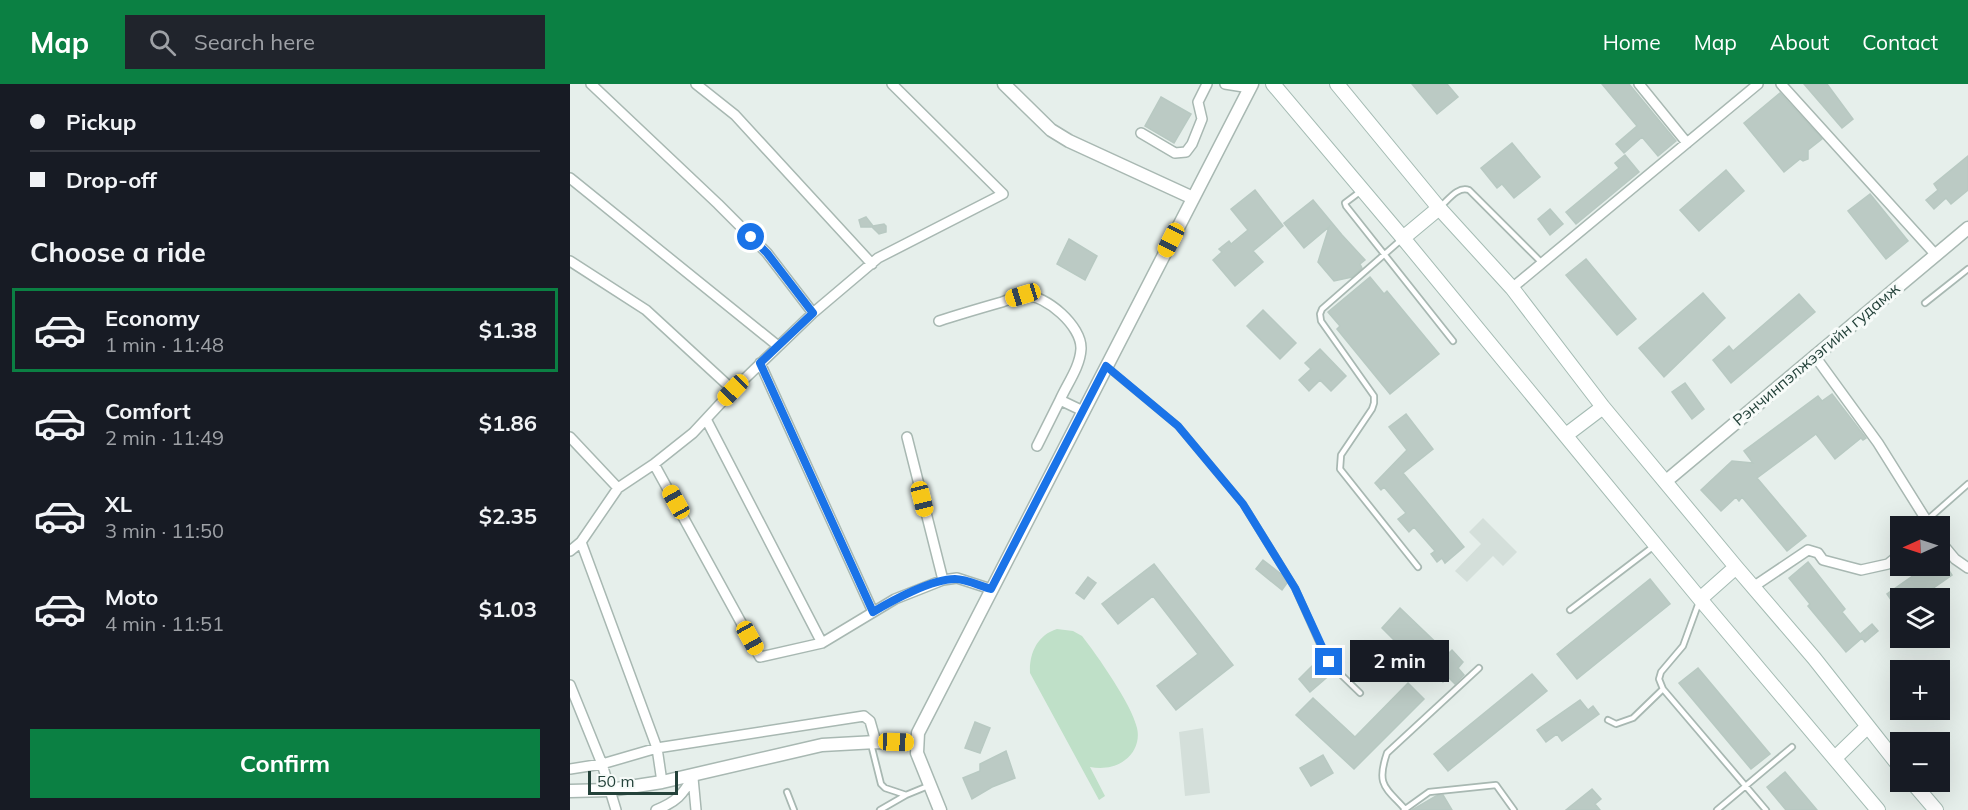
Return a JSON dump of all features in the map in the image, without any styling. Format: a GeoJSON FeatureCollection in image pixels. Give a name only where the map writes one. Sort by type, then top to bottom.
{"type":"FeatureCollection","features":[{"type":"Feature","properties":{"kind":"main road"},"geometry":{"type":"LineString","coordinates":[[1273,84],[1878,810]]}},
{"type":"Feature","properties":{"kind":"main road"},"geometry":{"type":"LineString","coordinates":[[1337,84],[1439,208],[1512,288],[1603,406],[1814,658],[1890,755]]}},
{"type":"Feature","properties":{"kind":"main road"},"geometry":{"type":"LineString","coordinates":[[1403,238],[1439,208]]}},
{"type":"Feature","properties":{"kind":"main road"},"geometry":{"type":"LineString","coordinates":[[1566,435],[1603,406]]}},
{"type":"Feature","properties":{"kind":"main road"},"geometry":{"type":"LineString","coordinates":[[1700,599],[1736,567]]}},
{"type":"Feature","properties":{"kind":"main road"},"geometry":{"type":"LineString","coordinates":[[1835,758],[1867,727]]}},
{"type":"Feature","properties":{"kind":"main road"},"geometry":{"type":"LineString","coordinates":[[1921,792],[1936,810]]}},
{"type":"Feature","properties":{"kind":"street"},"geometry":{"type":"LineString","coordinates":[[591,84],[767,253],[813,313]]}},
{"type":"Feature","properties":{"kind":"street"},"geometry":{"type":"LineString","coordinates":[[696,84],[735,115],[872,264]]}},
{"type":"Feature","properties":{"kind":"street"},"geometry":{"type":"LineString","coordinates":[[570,550],[581,542],[618,488],[654,464],[693,433],[760,363],[813,313],[878,258],[1003,194],[892,84]]}},
{"type":"Feature","properties":{"kind":"street"},"geometry":{"type":"LineString","coordinates":[[1004,84],[1051,130],[1069,141],[1193,198]]}},
{"type":"Feature","properties":{"kind":"street"},"geometry":{"type":"LineString","coordinates":[[1141,133],[1175,153],[1186,152],[1201,121],[1202,113],[1198,102],[1207,84]]}},
{"type":"Feature","properties":{"kind":"street"},"geometry":{"type":"LineString","coordinates":[[940,810],[917,753],[918,733],[1251,86],[1225,84]]}},
{"type":"Feature","properties":{"kind":"street"},"geometry":{"type":"LineString","coordinates":[[1639,84],[1687,143]]}},
{"type":"Feature","properties":{"kind":"street"},"geometry":{"type":"LineString","coordinates":[[1512,288],[1758,84]]}},
{"type":"Feature","properties":{"kind":"street"},"geometry":{"type":"LineString","coordinates":[[1781,84],[1935,254]]}},
{"type":"Feature","properties":{"kind":"street"},"geometry":{"type":"LineString","coordinates":[[570,178],[778,346]]}},
{"type":"Feature","properties":{"kind":"street","name":"Рэнчинпэлжээгийн гудамж"},"geometry":{"type":"LineString","coordinates":[[1665,482],[1968,228]]}},
{"type":"Feature","properties":{"kind":"street"},"geometry":{"type":"LineString","coordinates":[[570,261],[646,310],[733,390]]}},
{"type":"Feature","properties":{"kind":"street"},"geometry":{"type":"LineString","coordinates":[[939,321],[1023,295],[1039,299],[1052,306],[1077,333],[1081,348],[1076,368],[1037,446]]}},
{"type":"Feature","properties":{"kind":"street"},"geometry":{"type":"LineString","coordinates":[[1814,355],[1878,443],[1923,516]]}},
{"type":"Feature","properties":{"kind":"street"},"geometry":{"type":"LineString","coordinates":[[760,363],[873,612]]}},
{"type":"Feature","properties":{"kind":"street"},"geometry":{"type":"LineString","coordinates":[[1060,400],[1083,411]]}},
{"type":"Feature","properties":{"kind":"street"},"geometry":{"type":"LineString","coordinates":[[706,419],[822,643]]}},
{"type":"Feature","properties":{"kind":"street"},"geometry":{"type":"LineString","coordinates":[[570,437],[618,488]]}},
{"type":"Feature","properties":{"kind":"street"},"geometry":{"type":"LineString","coordinates":[[907,437],[943,580]]}},
{"type":"Feature","properties":{"kind":"street"},"geometry":{"type":"LineString","coordinates":[[654,464],[760,657],[822,643],[895,599],[943,580],[957,578],[991,589]]}},
{"type":"Feature","properties":{"kind":"street"},"geometry":{"type":"LineString","coordinates":[[581,542],[657,748],[662,782]]}},
{"type":"Feature","properties":{"kind":"street"},"geometry":{"type":"LineString","coordinates":[[1753,587],[1808,550],[1818,553],[1823,560],[1861,570],[1890,562]]}},
{"type":"Feature","properties":{"kind":"street"},"geometry":{"type":"LineString","coordinates":[[1950,554],[1968,568]]}},
{"type":"Feature","properties":{"kind":"street"},"geometry":{"type":"LineString","coordinates":[[570,685],[602,764],[616,810]]}},
{"type":"Feature","properties":{"kind":"street"},"geometry":{"type":"LineString","coordinates":[[570,769],[602,764],[657,748],[864,716],[870,722],[873,742]]}},
{"type":"Feature","properties":{"kind":"street"},"geometry":{"type":"LineString","coordinates":[[570,792],[610,790],[662,782],[822,745],[873,742],[916,743]]}},
{"type":"Feature","properties":{"kind":"street"},"geometry":{"type":"LineString","coordinates":[[656,810],[669,805],[684,793],[693,776]]}},
{"type":"Feature","properties":{"kind":"street"},"geometry":{"type":"LineString","coordinates":[[693,776],[696,810]]}},
{"type":"Feature","properties":{"kind":"lane"},"geometry":{"type":"LineString","coordinates":[[1362,190],[1346,203],[1346,206],[1453,340]]}},
{"type":"Feature","properties":{"kind":"lane"},"geometry":{"type":"LineString","coordinates":[[1439,208],[1460,190],[1469,190],[1542,263]]}},
{"type":"Feature","properties":{"kind":"lane"},"geometry":{"type":"LineString","coordinates":[[1403,238],[1322,309],[1320,314],[1321,321],[1374,396],[1372,409],[1341,455],[1340,469],[1418,567]]}},
{"type":"Feature","properties":{"kind":"lane"},"geometry":{"type":"LineString","coordinates":[[1925,303],[1968,269]]}},
{"type":"Feature","properties":{"kind":"lane"},"geometry":{"type":"LineString","coordinates":[[1106,366],[1178,426],[1243,504],[1295,588],[1329,662],[1360,693]]}},
{"type":"Feature","properties":{"kind":"lane"},"geometry":{"type":"LineString","coordinates":[[1936,516],[1968,484]]}},
{"type":"Feature","properties":{"kind":"lane"},"geometry":{"type":"LineString","coordinates":[[1570,610],[1656,545]]}},
{"type":"Feature","properties":{"kind":"lane"},"geometry":{"type":"LineString","coordinates":[[1700,599],[1683,646],[1661,672],[1659,679],[1663,689],[1766,810]]}},
{"type":"Feature","properties":{"kind":"lane"},"geometry":{"type":"LineString","coordinates":[[1479,668],[1387,753],[1381,771],[1383,785],[1404,809],[1429,792],[1496,785],[1515,810]]}},
{"type":"Feature","properties":{"kind":"lane"},"geometry":{"type":"LineString","coordinates":[[1608,720],[1616,724],[1633,718],[1663,689]]}},
{"type":"Feature","properties":{"kind":"lane"},"geometry":{"type":"LineString","coordinates":[[873,742],[881,784],[885,788],[906,795]]}},
{"type":"Feature","properties":{"kind":"lane"},"geometry":{"type":"LineString","coordinates":[[1717,810],[1792,747]]}},
{"type":"Feature","properties":{"kind":"lane"},"geometry":{"type":"LineString","coordinates":[[880,810],[906,795],[930,786]]}},
{"type":"Feature","properties":{"kind":"lane"},"geometry":{"type":"LineString","coordinates":[[786,792],[794,810]]}},
{"type":"Feature","properties":{"kind":"shaded area"},"geometry":{"type":"Polygon","coordinates":[[[1483,518],[1517,552],[1503,566],[1493,556],[1467,582],[1455,571],[1481,544],[1469,532],[1483,518]]]}},
{"type":"Feature","properties":{"kind":"shaded area"},"geometry":{"type":"Polygon","coordinates":[[[1203,728],[1210,793],[1185,796],[1179,732],[1203,728]]]}},
{"type":"Feature","properties":{"kind":"green space"},"geometry":{"type":"Polygon","coordinates":[[[1057,629],[1073,631],[1082,636],[1105,667],[1134,718],[1137,728],[1137,742],[1129,757],[1113,766],[1090,767],[1105,796],[1099,800],[1030,673],[1031,659],[1039,641],[1057,629]]]}},
{"type":"Feature","properties":{"kind":"building"},"geometry":{"type":"Polygon","coordinates":[[[1412,84],[1447,84],[1458,97],[1437,114],[1412,84]]]}},
{"type":"Feature","properties":{"kind":"building"},"geometry":{"type":"Polygon","coordinates":[[[1602,84],[1629,84],[1676,141],[1658,156],[1642,137],[1624,153],[1616,144],[1637,126],[1602,84]]]}},
{"type":"Feature","properties":{"kind":"building"},"geometry":{"type":"Polygon","coordinates":[[[1804,84],[1827,84],[1853,119],[1842,128],[1804,84]]]}},
{"type":"Feature","properties":{"kind":"building"},"geometry":{"type":"Polygon","coordinates":[[[1780,93],[1822,139],[1808,150],[1808,159],[1803,161],[1800,159],[1784,172],[1744,123],[1780,93]]]}},
{"type":"Feature","properties":{"kind":"building"},"geometry":{"type":"Polygon","coordinates":[[[1161,97],[1191,114],[1174,143],[1145,126],[1161,97]]]}},
{"type":"Feature","properties":{"kind":"building"},"geometry":{"type":"Polygon","coordinates":[[[1512,143],[1540,177],[1514,198],[1502,184],[1497,188],[1481,168],[1512,143]]]}},
{"type":"Feature","properties":{"kind":"building"},"geometry":{"type":"Polygon","coordinates":[[[1625,155],[1639,172],[1576,224],[1566,212],[1619,168],[1615,163],[1625,155]]]}},
{"type":"Feature","properties":{"kind":"building"},"geometry":{"type":"Polygon","coordinates":[[[1968,156],[1968,190],[1951,204],[1946,198],[1934,209],[1926,200],[1938,190],[1934,184],[1968,156]]]}},
{"type":"Feature","properties":{"kind":"building"},"geometry":{"type":"Polygon","coordinates":[[[1726,170],[1744,191],[1699,231],[1680,210],[1726,170]]]}},
{"type":"Feature","properties":{"kind":"building"},"geometry":{"type":"Polygon","coordinates":[[[1255,190],[1283,226],[1253,251],[1263,262],[1235,286],[1213,260],[1222,252],[1219,249],[1229,241],[1231,244],[1248,230],[1231,209],[1255,190]]]}},
{"type":"Feature","properties":{"kind":"building"},"geometry":{"type":"Polygon","coordinates":[[[1870,194],[1908,241],[1886,259],[1848,211],[1870,194]]]}},
{"type":"Feature","properties":{"kind":"building"},"geometry":{"type":"Polygon","coordinates":[[[1313,200],[1365,260],[1360,264],[1362,268],[1352,277],[1334,281],[1318,262],[1329,227],[1304,248],[1284,223],[1313,200]]]}},
{"type":"Feature","properties":{"kind":"building"},"geometry":{"type":"Polygon","coordinates":[[[1550,209],[1563,224],[1550,235],[1538,219],[1550,209]]]}},
{"type":"Feature","properties":{"kind":"building"},"geometry":{"type":"Polygon","coordinates":[[[866,217],[873,226],[884,224],[886,232],[879,234],[872,227],[861,227],[859,220],[866,217]]]}},
{"type":"Feature","properties":{"kind":"building"},"geometry":{"type":"Polygon","coordinates":[[[1069,239],[1097,256],[1085,280],[1057,264],[1069,239]]]}},
{"type":"Feature","properties":{"kind":"building"},"geometry":{"type":"Polygon","coordinates":[[[1586,259],[1636,319],[1617,335],[1566,275],[1586,259]]]}},
{"type":"Feature","properties":{"kind":"building"},"geometry":{"type":"Polygon","coordinates":[[[1370,277],[1384,294],[1387,291],[1439,354],[1390,394],[1337,329],[1340,326],[1328,312],[1370,277]]]}},
{"type":"Feature","properties":{"kind":"building"},"geometry":{"type":"Polygon","coordinates":[[[1703,293],[1725,318],[1664,377],[1639,348],[1703,293]]]}},
{"type":"Feature","properties":{"kind":"building"},"geometry":{"type":"Polygon","coordinates":[[[1799,294],[1815,312],[1731,383],[1713,360],[1729,346],[1733,351],[1799,294]]]}},
{"type":"Feature","properties":{"kind":"building"},"geometry":{"type":"Polygon","coordinates":[[[1263,310],[1296,343],[1280,359],[1247,326],[1263,310]]]}},
{"type":"Feature","properties":{"kind":"building"},"geometry":{"type":"Polygon","coordinates":[[[1320,349],[1346,376],[1331,391],[1320,380],[1309,391],[1299,380],[1311,369],[1305,363],[1320,349]]]}},
{"type":"Feature","properties":{"kind":"building"},"geometry":{"type":"Polygon","coordinates":[[[1685,383],[1704,409],[1692,419],[1672,392],[1685,383]]]}},
{"type":"Feature","properties":{"kind":"building"},"geometry":{"type":"Polygon","coordinates":[[[1832,394],[1866,438],[1863,440],[1861,438],[1835,459],[1816,434],[1757,478],[1806,536],[1787,551],[1742,497],[1739,501],[1736,497],[1721,511],[1701,490],[1732,461],[1753,463],[1744,451],[1818,396],[1822,401],[1832,394]]]}},
{"type":"Feature","properties":{"kind":"building"},"geometry":{"type":"Polygon","coordinates":[[[1406,414],[1433,449],[1403,473],[1464,547],[1445,563],[1442,558],[1437,562],[1431,554],[1435,551],[1414,527],[1409,532],[1398,519],[1406,513],[1384,487],[1381,490],[1375,483],[1407,450],[1389,427],[1406,414]]]}},
{"type":"Feature","properties":{"kind":"building"},"geometry":{"type":"Polygon","coordinates":[[[1263,560],[1281,574],[1287,583],[1282,590],[1256,569],[1263,560]]]}},
{"type":"Feature","properties":{"kind":"building"},"geometry":{"type":"Polygon","coordinates":[[[1808,562],[1845,609],[1842,612],[1860,634],[1872,624],[1878,631],[1865,642],[1862,638],[1846,652],[1808,606],[1810,604],[1789,578],[1808,562]]]}},
{"type":"Feature","properties":{"kind":"building"},"geometry":{"type":"Polygon","coordinates":[[[1154,564],[1233,665],[1176,710],[1157,686],[1198,654],[1153,596],[1118,624],[1102,604],[1154,564]]]}},
{"type":"Feature","properties":{"kind":"building"},"geometry":{"type":"Polygon","coordinates":[[[1950,572],[1952,575],[1933,588],[1896,588],[1913,576],[1950,576],[1950,572]]]}},
{"type":"Feature","properties":{"kind":"building"},"geometry":{"type":"Polygon","coordinates":[[[1088,577],[1096,583],[1084,599],[1076,593],[1088,577]]]}},
{"type":"Feature","properties":{"kind":"building"},"geometry":{"type":"Polygon","coordinates":[[[1650,579],[1670,604],[1577,679],[1557,654],[1650,579]]]}},
{"type":"Feature","properties":{"kind":"building"},"geometry":{"type":"Polygon","coordinates":[[[1400,608],[1448,654],[1452,650],[1463,662],[1458,668],[1464,675],[1455,684],[1448,677],[1443,682],[1433,672],[1430,676],[1382,628],[1400,608]]]}},
{"type":"Feature","properties":{"kind":"building"},"geometry":{"type":"Polygon","coordinates":[[[1319,659],[1332,673],[1310,692],[1299,679],[1319,659]]]}},
{"type":"Feature","properties":{"kind":"building"},"geometry":{"type":"Polygon","coordinates":[[[1698,668],[1770,754],[1751,769],[1679,683],[1698,668]]]}},
{"type":"Feature","properties":{"kind":"building"},"geometry":{"type":"Polygon","coordinates":[[[1532,674],[1547,691],[1448,771],[1434,754],[1532,674]]]}},
{"type":"Feature","properties":{"kind":"building"},"geometry":{"type":"Polygon","coordinates":[[[1408,683],[1424,699],[1354,769],[1296,715],[1313,698],[1355,737],[1408,683]]]}},
{"type":"Feature","properties":{"kind":"building"},"geometry":{"type":"Polygon","coordinates":[[[1580,700],[1588,710],[1593,706],[1599,714],[1562,741],[1557,734],[1546,742],[1537,730],[1580,700]]]}},
{"type":"Feature","properties":{"kind":"building"},"geometry":{"type":"Polygon","coordinates":[[[975,722],[990,728],[980,753],[965,748],[975,722]]]}},
{"type":"Feature","properties":{"kind":"building"},"geometry":{"type":"Polygon","coordinates":[[[1006,751],[1015,778],[992,787],[972,799],[963,778],[980,771],[980,764],[1006,751]]]}},
{"type":"Feature","properties":{"kind":"building"},"geometry":{"type":"Polygon","coordinates":[[[1323,755],[1333,773],[1311,786],[1300,768],[1323,755]]]}},
{"type":"Feature","properties":{"kind":"building"},"geometry":{"type":"Polygon","coordinates":[[[1785,772],[1817,810],[1786,810],[1767,787],[1785,772]]]}},
{"type":"Feature","properties":{"kind":"building"},"geometry":{"type":"Polygon","coordinates":[[[1592,789],[1601,799],[1595,804],[1600,810],[1566,810],[1592,789]]]}},
{"type":"Feature","properties":{"kind":"building"},"geometry":{"type":"Polygon","coordinates":[[[1443,795],[1452,810],[1412,810],[1436,796],[1443,795]]]}},
{"type":"Feature","properties":{"kind":"route"},"geometry":{"type":"LineString","coordinates":[[751,237],[767,253],[813,313],[760,363],[873,612],[895,599],[943,580],[957,578],[991,589],[1106,366],[1178,426],[1243,504],[1295,588],[1329,662]]}}]}
